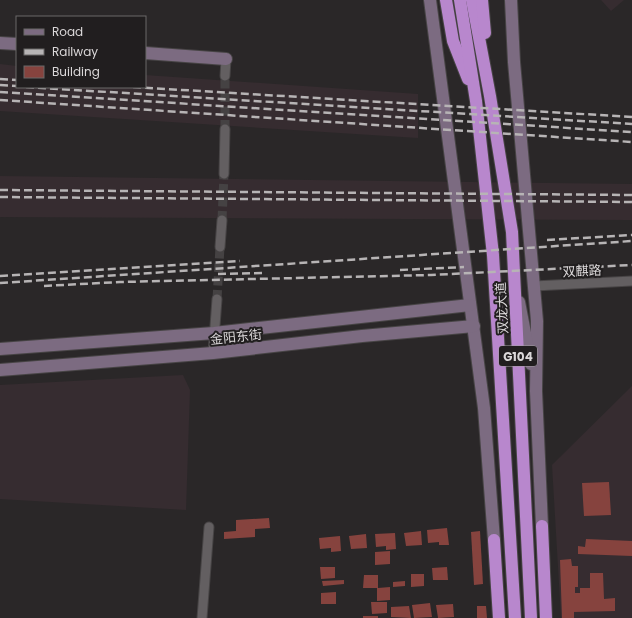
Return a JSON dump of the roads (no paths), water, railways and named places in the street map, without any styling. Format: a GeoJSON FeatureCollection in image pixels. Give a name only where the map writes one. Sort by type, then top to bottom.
{"type":"FeatureCollection","features":[{"type":"Feature","properties":{"kind":"highway","name":"G104"},"geometry":{"type":"LineString","coordinates":[[446,0],[453,41],[476,101]]}},
{"type":"Feature","properties":{"kind":"highway","name":"双龙大道"},"geometry":{"type":"LineString","coordinates":[[460,0],[476,101],[493,255],[515,618]]}},
{"type":"Feature","properties":{"kind":"highway","name":"双龙大道"},"geometry":{"type":"LineString","coordinates":[[472,0],[490,96],[512,232],[531,618]]}},
{"type":"Feature","properties":{"kind":"highway","name":"G104"},"geometry":{"type":"LineString","coordinates":[[482,0],[490,96]]}},
{"type":"Feature","properties":{"kind":"highway"},"geometry":{"type":"LineString","coordinates":[[542,526],[546,618]]}},
{"type":"Feature","properties":{"kind":"highway"},"geometry":{"type":"LineString","coordinates":[[494,540],[498,618]]}},
{"type":"Feature","properties":{"kind":"street"},"geometry":{"type":"LineString","coordinates":[[430,0],[484,408],[494,540]]}},
{"type":"Feature","properties":{"kind":"street"},"geometry":{"type":"LineString","coordinates":[[511,0],[514,62],[537,321],[536,391],[542,526]]}},
{"type":"Feature","properties":{"kind":"street"},"geometry":{"type":"LineString","coordinates":[[0,43],[16,44]]}},
{"type":"Feature","properties":{"kind":"street"},"geometry":{"type":"LineString","coordinates":[[146,53],[226,59],[225,76]]}},
{"type":"Feature","properties":{"kind":"street"},"geometry":{"type":"LineString","coordinates":[[224,174],[225,129]]}},
{"type":"Feature","properties":{"kind":"street"},"geometry":{"type":"LineString","coordinates":[[220,247],[222,220]]}},
{"type":"Feature","properties":{"kind":"street"},"geometry":{"type":"LineString","coordinates":[[514,272],[536,391]]}},
{"type":"Feature","properties":{"kind":"street","name":"双麒路"},"geometry":{"type":"LineString","coordinates":[[534,286],[632,281]]}},
{"type":"Feature","properties":{"kind":"street"},"geometry":{"type":"LineString","coordinates":[[213,354],[217,299]]}},
{"type":"Feature","properties":{"kind":"street","name":"金阳东街"},"geometry":{"type":"LineString","coordinates":[[0,349],[214,333],[470,305]]}},
{"type":"Feature","properties":{"kind":"street","name":"金阳东街"},"geometry":{"type":"LineString","coordinates":[[0,370],[213,354],[362,336],[474,326]]}},
{"type":"Feature","properties":{"kind":"street"},"geometry":{"type":"LineString","coordinates":[[202,618],[209,527]]}},
{"type":"Feature","properties":{"kind":"tunnel"},"geometry":{"type":"LineString","coordinates":[[225,76],[225,129]]}},
{"type":"Feature","properties":{"kind":"tunnel"},"geometry":{"type":"LineString","coordinates":[[222,220],[224,174]]}},
{"type":"Feature","properties":{"kind":"tunnel"},"geometry":{"type":"LineString","coordinates":[[217,299],[220,247]]}},
{"type":"Feature","properties":{"kind":"railway"},"geometry":{"type":"LineString","coordinates":[[0,79],[16,80]]}},
{"type":"Feature","properties":{"kind":"railway"},"geometry":{"type":"LineString","coordinates":[[0,85],[16,86]]}},
{"type":"Feature","properties":{"kind":"railway"},"geometry":{"type":"LineString","coordinates":[[42,88],[632,124]]}},
{"type":"Feature","properties":{"kind":"railway"},"geometry":{"type":"LineString","coordinates":[[146,88],[632,117]]}},
{"type":"Feature","properties":{"kind":"railway"},"geometry":{"type":"LineString","coordinates":[[0,92],[632,132]]}},
{"type":"Feature","properties":{"kind":"railway"},"geometry":{"type":"LineString","coordinates":[[0,100],[632,142]]}},
{"type":"Feature","properties":{"kind":"railway"},"geometry":{"type":"LineString","coordinates":[[0,190],[632,195]]}},
{"type":"Feature","properties":{"kind":"railway"},"geometry":{"type":"LineString","coordinates":[[0,197],[632,202]]}},
{"type":"Feature","properties":{"kind":"railway"},"geometry":{"type":"LineString","coordinates":[[547,240],[632,235]]}},
{"type":"Feature","properties":{"kind":"railway"},"geometry":{"type":"LineString","coordinates":[[0,283],[632,241]]}},
{"type":"Feature","properties":{"kind":"railway"},"geometry":{"type":"LineString","coordinates":[[0,276],[240,261]]}},
{"type":"Feature","properties":{"kind":"railway"},"geometry":{"type":"LineString","coordinates":[[44,286],[120,282],[431,275],[632,265]]}},
{"type":"Feature","properties":{"kind":"railway"},"geometry":{"type":"LineString","coordinates":[[400,270],[464,267]]}},
{"type":"Feature","properties":{"kind":"railway"},"geometry":{"type":"LineString","coordinates":[[218,274],[266,273]]}}]}
